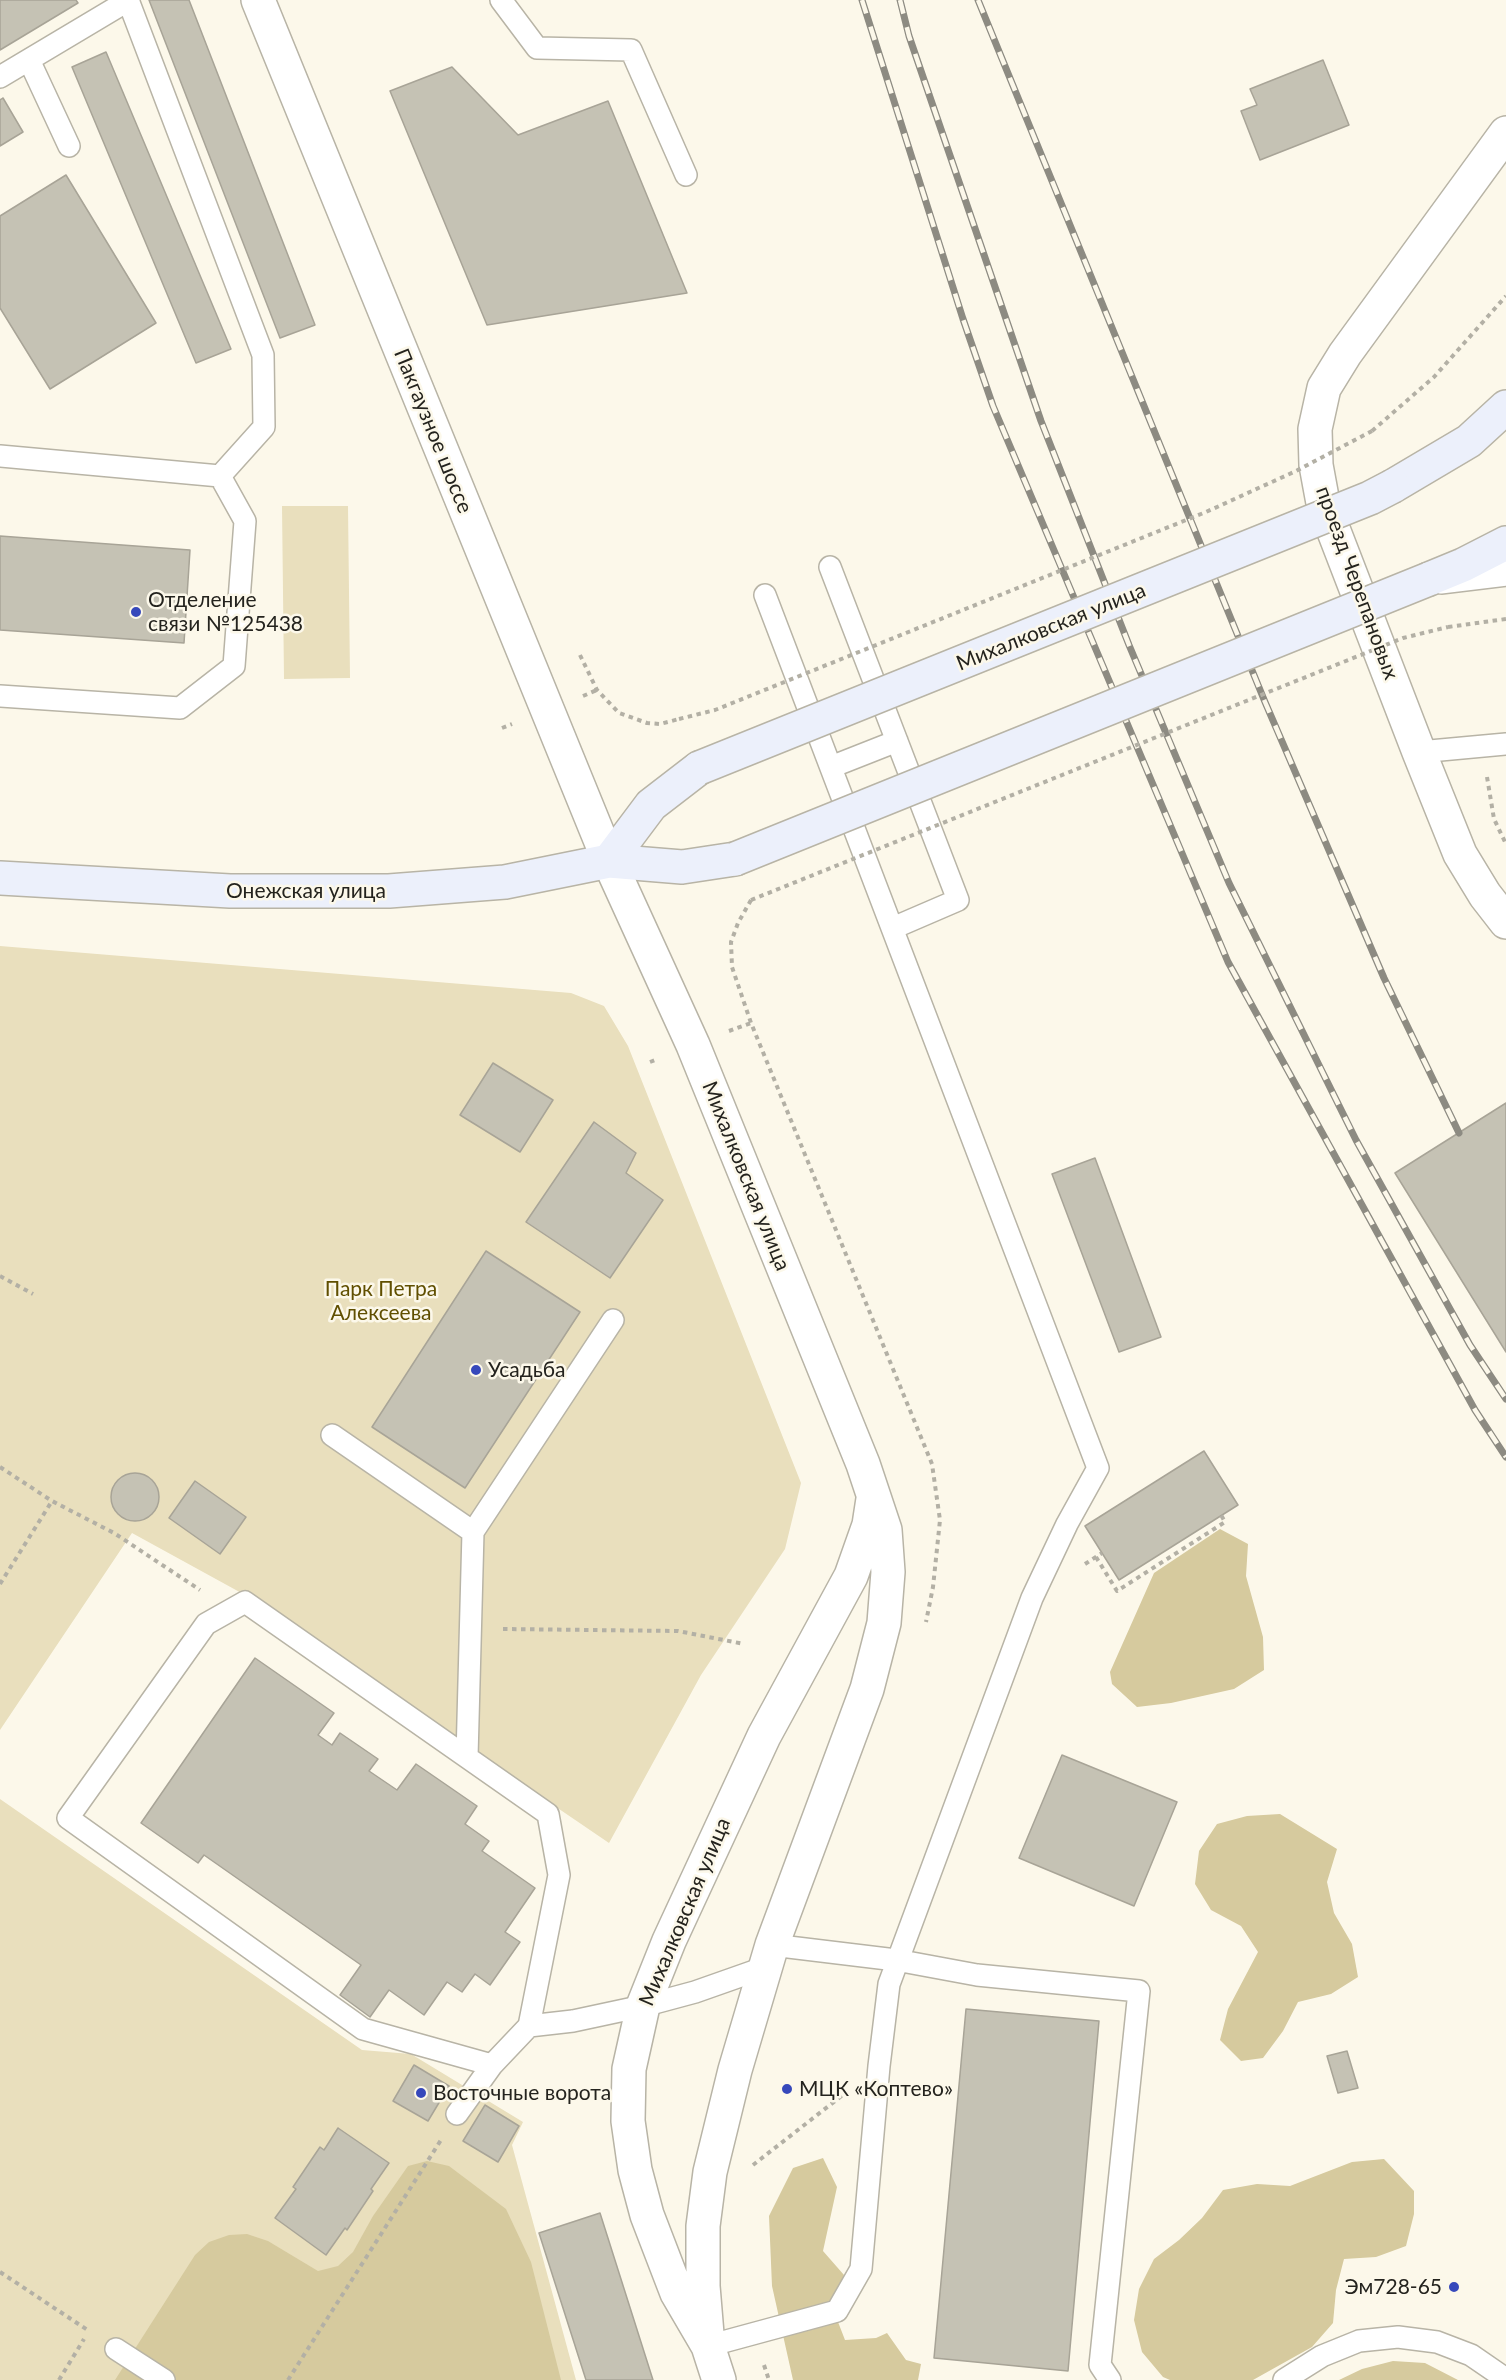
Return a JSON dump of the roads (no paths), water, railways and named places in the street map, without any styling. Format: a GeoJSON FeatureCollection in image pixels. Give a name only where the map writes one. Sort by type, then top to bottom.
{"type":"FeatureCollection","features":[{"type":"Feature","properties":{"kind":"main road","name":"Михалковская улица"},"geometry":{"type":"LineString","coordinates":[[609,861],[651,806],[699,768],[1370,498],[1469,441],[1506,407]]}},
{"type":"Feature","properties":{"kind":"main road"},"geometry":{"type":"LineString","coordinates":[[609,861],[682,867],[735,859],[1429,579],[1506,543]]}},
{"type":"Feature","properties":{"kind":"main road","name":"Онежская улица"},"geometry":{"type":"LineString","coordinates":[[0,878],[230,891],[389,891],[505,882],[609,861]]}},
{"type":"Feature","properties":{"kind":"street","name":"Пакгаузное шоссе"},"geometry":{"type":"LineString","coordinates":[[258,0],[609,861]]}},
{"type":"Feature","properties":{"kind":"street","name":"проезд Черепановых"},"geometry":{"type":"LineString","coordinates":[[1506,133],[1345,354],[1324,388],[1315,429],[1316,465],[1323,503],[1419,752],[1460,854],[1485,895],[1506,922]]}},
{"type":"Feature","properties":{"kind":"street"},"geometry":{"type":"LineString","coordinates":[[1429,579],[1506,569]]}},
{"type":"Feature","properties":{"kind":"street","name":"Михалковская улица"},"geometry":{"type":"LineString","coordinates":[[609,861],[693,1045],[863,1464],[885,1530],[888,1572],[884,1623],[867,1689],[769,1956],[735,2070],[710,2172],[703,2226],[703,2286],[708,2346]]}},
{"type":"Feature","properties":{"kind":"street","name":"Михалковская улица"},"geometry":{"type":"LineString","coordinates":[[719,2380],[708,2346],[677,2293],[647,2215],[635,2170],[628,2121],[629,2069],[643,2006],[669,1941],[764,1736],[851,1576],[869,1525],[874,1494]]}},
{"type":"Feature","properties":{"kind":"lane"},"geometry":{"type":"LineString","coordinates":[[0,77],[128,0],[263,355],[264,427],[220,476]]}},
{"type":"Feature","properties":{"kind":"lane"},"geometry":{"type":"LineString","coordinates":[[501,0],[537,48],[631,50],[686,175]]}},
{"type":"Feature","properties":{"kind":"lane"},"geometry":{"type":"LineString","coordinates":[[29,60],[69,146]]}},
{"type":"Feature","properties":{"kind":"lane"},"geometry":{"type":"LineString","coordinates":[[0,456],[220,476]]}},
{"type":"Feature","properties":{"kind":"lane"},"geometry":{"type":"LineString","coordinates":[[0,696],[180,708],[234,666],[245,521],[220,476]]}},
{"type":"Feature","properties":{"kind":"lane"},"geometry":{"type":"LineString","coordinates":[[830,567],[958,900],[893,928]]}},
{"type":"Feature","properties":{"kind":"lane"},"geometry":{"type":"LineString","coordinates":[[708,2346],[837,2311],[861,2269],[879,2066],[889,1984],[1032,1598],[1067,1524],[1098,1468],[765,595]]}},
{"type":"Feature","properties":{"kind":"lane"},"geometry":{"type":"LineString","coordinates":[[831,767],[897,741]]}},
{"type":"Feature","properties":{"kind":"lane"},"geometry":{"type":"LineString","coordinates":[[1419,752],[1506,744]]}},
{"type":"Feature","properties":{"kind":"lane"},"geometry":{"type":"LineString","coordinates":[[467,1757],[473,1532],[613,1320]]}},
{"type":"Feature","properties":{"kind":"lane"},"geometry":{"type":"LineString","coordinates":[[332,1435],[473,1532]]}},
{"type":"Feature","properties":{"kind":"lane"},"geometry":{"type":"LineString","coordinates":[[457,2114],[492,2065],[529,2026],[559,1875],[548,1814],[245,1602],[206,1624],[68,1818],[363,2029],[492,2065]]}},
{"type":"Feature","properties":{"kind":"lane"},"geometry":{"type":"LineString","coordinates":[[529,2026],[573,2021],[695,1992],[769,1956],[897,1960],[977,1974],[1139,1991],[1100,2365],[1110,2380]]}},
{"type":"Feature","properties":{"kind":"lane"},"geometry":{"type":"LineString","coordinates":[[1284,2380],[1322,2356],[1359,2341],[1398,2337],[1437,2342],[1471,2355],[1506,2379]]}},
{"type":"Feature","properties":{"kind":"lane"},"geometry":{"type":"LineString","coordinates":[[116,2349],[164,2380]]}},
{"type":"Feature","properties":{"kind":"railway"},"geometry":{"type":"LineString","coordinates":[[862,0],[963,319],[993,406],[1228,962],[1475,1410],[1506,1457]]}},
{"type":"Feature","properties":{"kind":"railway"},"geometry":{"type":"LineString","coordinates":[[900,0],[909,36],[1041,421],[1129,645],[1229,883],[1356,1140],[1470,1345],[1506,1399]]}},
{"type":"Feature","properties":{"kind":"railway"},"geometry":{"type":"LineString","coordinates":[[978,0],[1265,702],[1384,978],[1459,1133]]}},
{"type":"Feature","properties":{"kind":"place","name":"Отделение связи №125438"},"geometry":{"type":"Point","coordinates":[136,612]}},
{"type":"Feature","properties":{"kind":"place","name":"Усадьба"},"geometry":{"type":"Point","coordinates":[476,1370]}},
{"type":"Feature","properties":{"kind":"place","name":"МЦК «Коптево»"},"geometry":{"type":"Point","coordinates":[787,2089]}},
{"type":"Feature","properties":{"kind":"place","name":"Восточные ворота"},"geometry":{"type":"Point","coordinates":[421,2093]}},
{"type":"Feature","properties":{"kind":"place","name":"Эм728-65"},"geometry":{"type":"Point","coordinates":[1454,2287]}},
{"type":"Feature","properties":{"kind":"park label","name":"Парк Петра Алексеева"},"geometry":{"type":"Point","coordinates":[381,1301]}}]}
